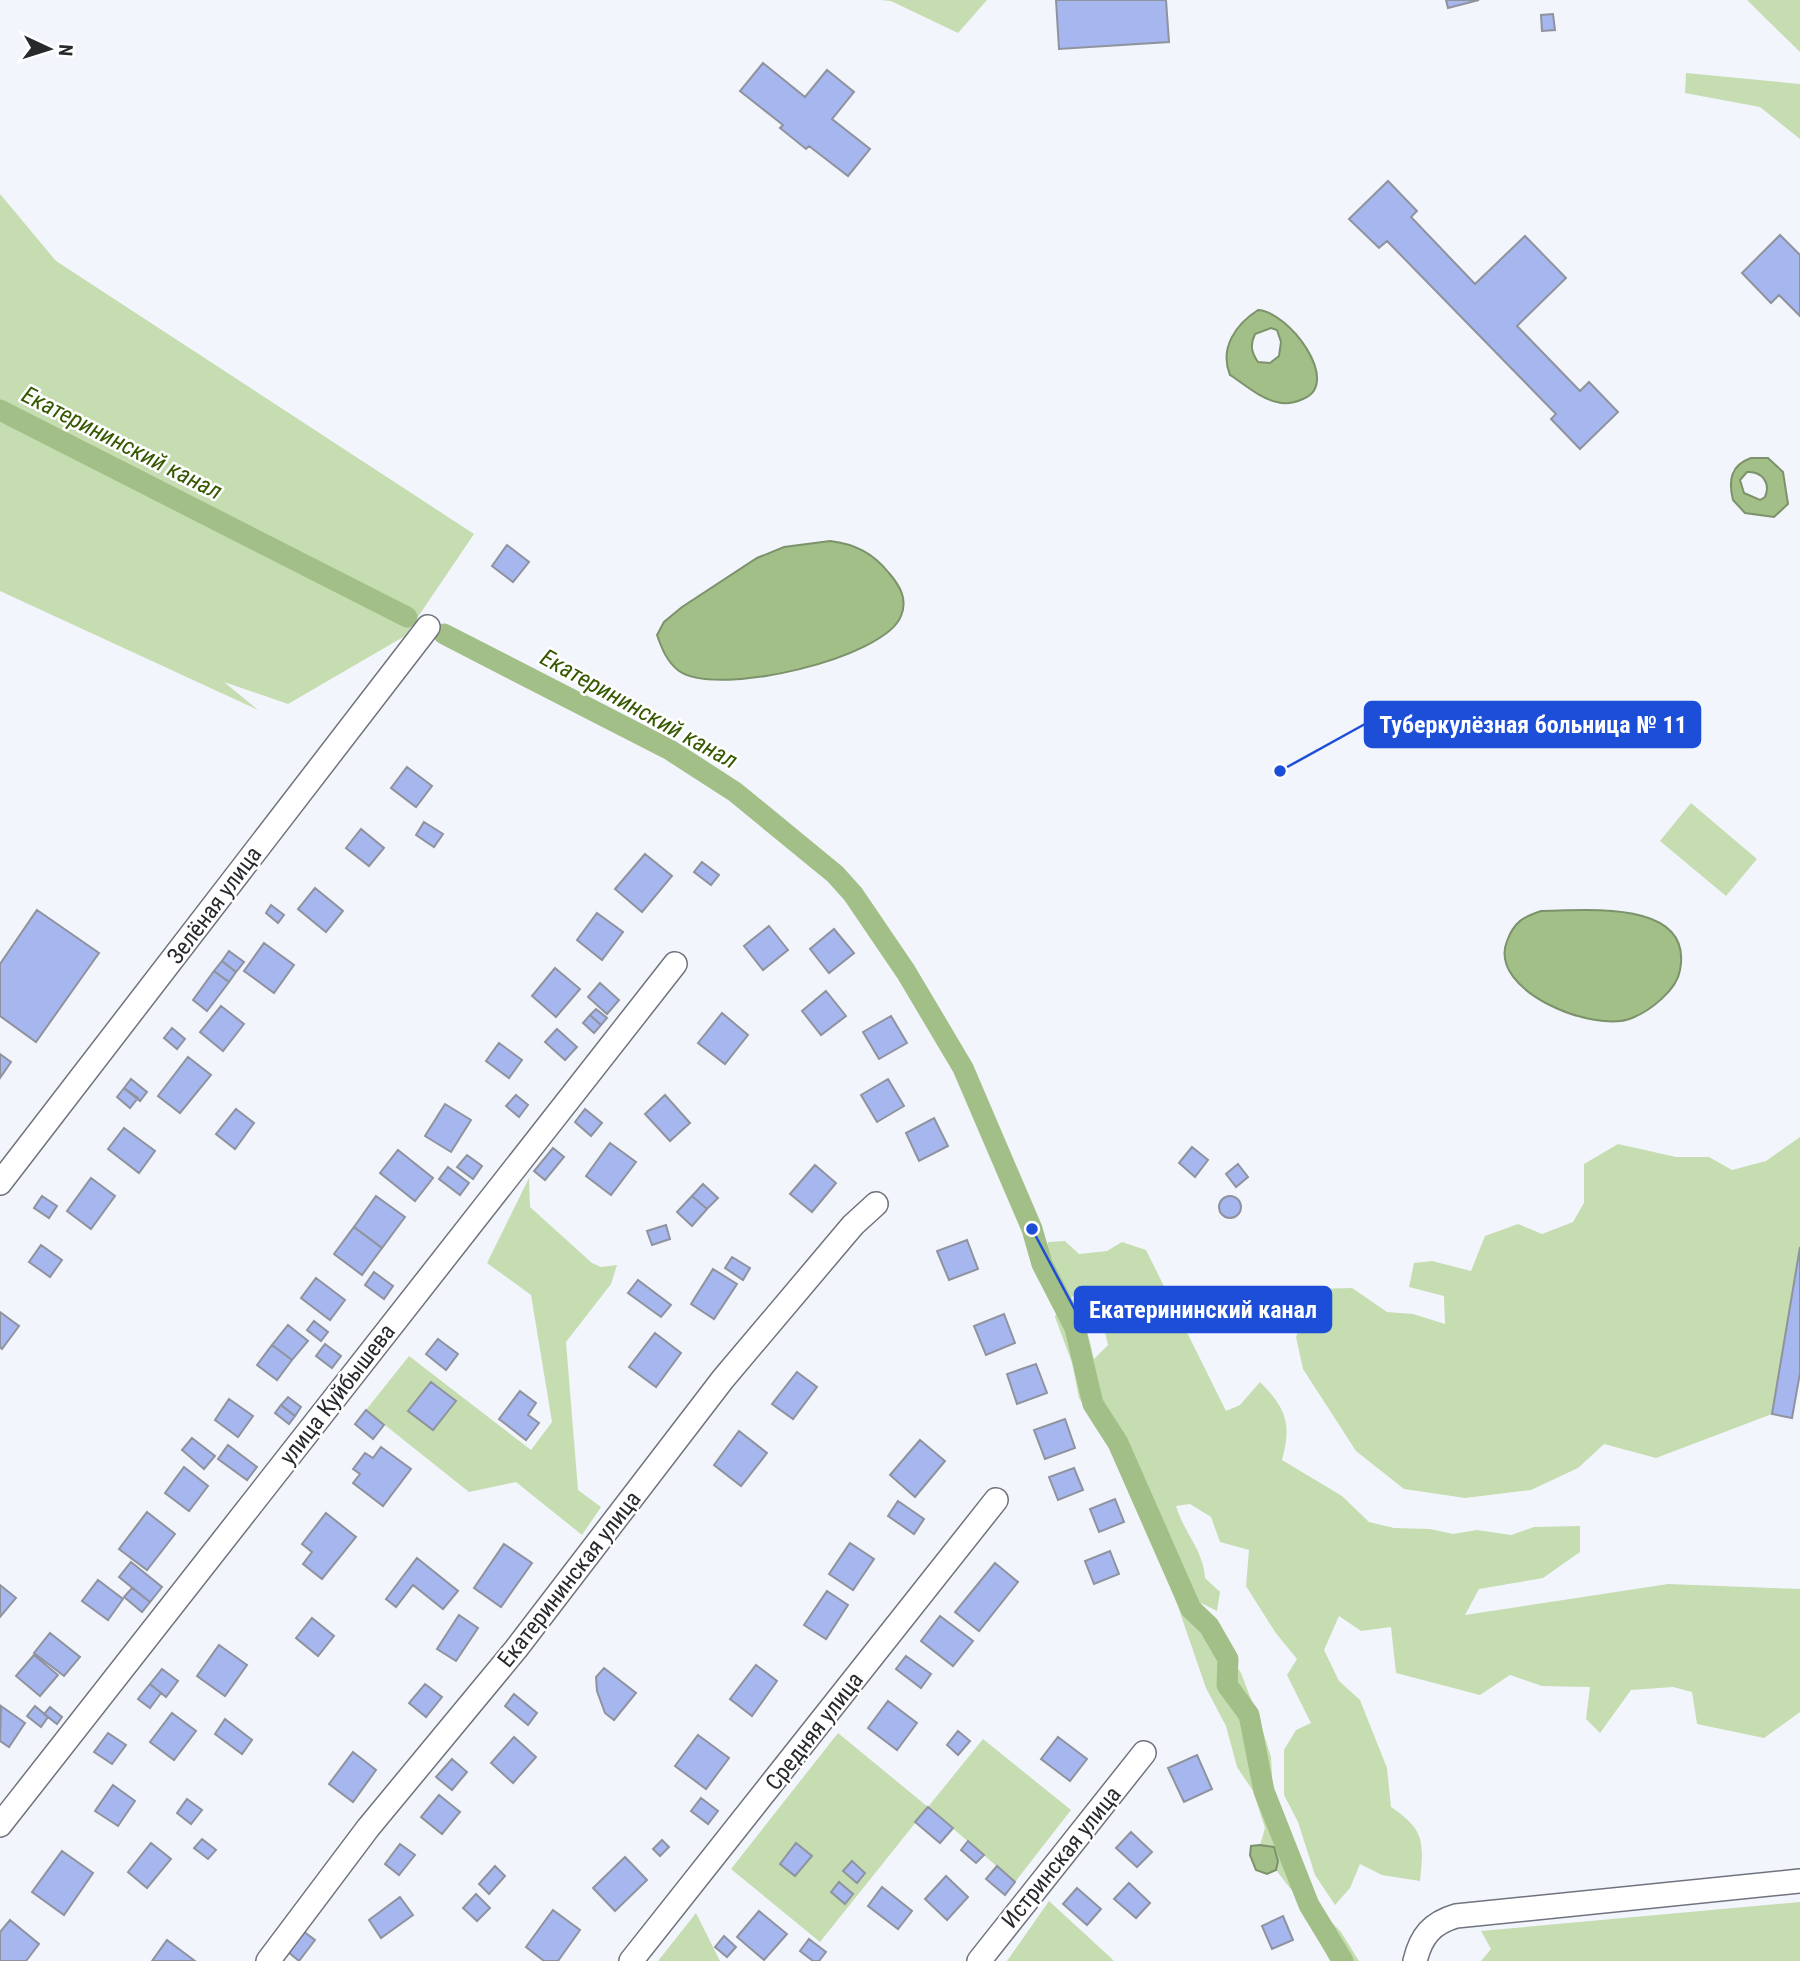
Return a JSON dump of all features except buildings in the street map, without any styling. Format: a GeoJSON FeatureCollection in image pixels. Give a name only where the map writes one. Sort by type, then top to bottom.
{"type":"FeatureCollection","features":[{"type":"Feature","properties":{"kind":"street","name":"Зелёная улица"},"geometry":{"type":"LineString","coordinates":[[0,1183],[428,627]]}},
{"type":"Feature","properties":{"kind":"street","name":"улица Куйбышева"},"geometry":{"type":"LineString","coordinates":[[0,1825],[675,964]]}},
{"type":"Feature","properties":{"kind":"street","name":"Екатерининская улица"},"geometry":{"type":"LineString","coordinates":[[268,1961],[368,1828],[516,1649],[723,1379],[853,1225],[876,1204]]}},
{"type":"Feature","properties":{"kind":"street","name":"Средняя улица"},"geometry":{"type":"LineString","coordinates":[[631,1961],[996,1500]]}},
{"type":"Feature","properties":{"kind":"street","name":"Истринская улица"},"geometry":{"type":"LineString","coordinates":[[979,1961],[1144,1753]]}},
{"type":"Feature","properties":{"kind":"street"},"geometry":{"type":"LineString","coordinates":[[1415,1961],[1425,1936],[1437,1921],[1456,1916],[1800,1881]]}},
{"type":"Feature","properties":{"kind":"shaded area"},"geometry":{"type":"Polygon","coordinates":[[[880,0],[987,0],[958,33],[891,1],[880,0]]]}},
{"type":"Feature","properties":{"kind":"shaded area"},"geometry":{"type":"Polygon","coordinates":[[[1747,0],[1800,0],[1800,52],[1747,0]]]}},
{"type":"Feature","properties":{"kind":"shaded area"},"geometry":{"type":"Polygon","coordinates":[[[1686,73],[1800,84],[1800,139],[1760,107],[1685,93],[1686,73]]]}},
{"type":"Feature","properties":{"kind":"shaded area"},"geometry":{"type":"Polygon","coordinates":[[[0,194],[56,261],[474,534],[405,636],[288,704],[224,682],[258,710],[0,591],[0,194]]]}},
{"type":"Feature","properties":{"kind":"shaded area"},"geometry":{"type":"Polygon","coordinates":[[[1258,310],[1270,313],[1296,334],[1314,364],[1317,378],[1314,391],[1303,399],[1280,403],[1259,395],[1230,375],[1227,365],[1228,346],[1237,330],[1258,310]],[[1271,328],[1255,334],[1252,348],[1258,362],[1270,363],[1279,356],[1281,342],[1277,330],[1271,328]]]}},
{"type":"Feature","properties":{"kind":"shaded area"},"geometry":{"type":"Polygon","coordinates":[[[1751,458],[1768,458],[1783,472],[1788,504],[1774,517],[1745,513],[1733,500],[1731,480],[1735,469],[1751,458]],[[1747,472],[1740,480],[1744,493],[1760,500],[1767,492],[1766,483],[1761,476],[1747,472]]]}},
{"type":"Feature","properties":{"kind":"shaded area"},"geometry":{"type":"Polygon","coordinates":[[[830,541],[848,544],[870,555],[897,583],[902,593],[903,610],[888,632],[865,646],[834,659],[762,677],[728,680],[699,678],[679,671],[671,664],[657,635],[664,622],[682,607],[757,558],[784,547],[830,541]]]}},
{"type":"Feature","properties":{"kind":"shaded area"},"geometry":{"type":"Polygon","coordinates":[[[1691,803],[1757,859],[1726,896],[1660,841],[1691,803]]]}},
{"type":"Feature","properties":{"kind":"shaded area"},"geometry":{"type":"Polygon","coordinates":[[[1541,911],[1607,911],[1653,920],[1670,930],[1680,947],[1678,978],[1662,999],[1632,1018],[1615,1021],[1594,1020],[1548,1004],[1528,992],[1513,976],[1505,959],[1507,941],[1516,925],[1524,918],[1541,911]]]}},
{"type":"Feature","properties":{"kind":"shaded area"},"geometry":{"type":"Polygon","coordinates":[[[1800,1137],[1800,1247],[1772,1414],[1656,1458],[1604,1444],[1578,1468],[1531,1490],[1465,1498],[1404,1489],[1356,1451],[1303,1369],[1296,1337],[1315,1289],[1352,1288],[1387,1312],[1413,1314],[1445,1324],[1444,1296],[1409,1287],[1414,1263],[1432,1261],[1471,1271],[1485,1236],[1518,1224],[1542,1234],[1573,1222],[1584,1203],[1584,1164],[1618,1144],[1676,1157],[1709,1157],[1732,1170],[1766,1161],[1800,1137]]]}},
{"type":"Feature","properties":{"kind":"shaded area"},"geometry":{"type":"Polygon","coordinates":[[[529,1178],[530,1207],[592,1263],[601,1267],[617,1265],[611,1284],[566,1342],[578,1490],[601,1507],[582,1535],[516,1482],[469,1492],[366,1410],[409,1356],[531,1450],[552,1422],[531,1295],[487,1263],[529,1178]]]}},
{"type":"Feature","properties":{"kind":"shaded area"},"geometry":{"type":"Polygon","coordinates":[[[1065,1241],[1079,1254],[1107,1251],[1122,1242],[1146,1250],[1226,1411],[1240,1405],[1260,1382],[1276,1400],[1284,1417],[1286,1436],[1282,1460],[1342,1496],[1369,1522],[1394,1528],[1430,1529],[1453,1534],[1477,1530],[1511,1535],[1534,1527],[1580,1526],[1580,1552],[1543,1578],[1479,1589],[1465,1615],[1668,1584],[1800,1589],[1800,1712],[1764,1738],[1697,1724],[1692,1692],[1673,1687],[1631,1690],[1600,1733],[1586,1719],[1590,1687],[1542,1686],[1510,1675],[1480,1695],[1396,1673],[1391,1627],[1361,1631],[1339,1616],[1324,1650],[1339,1681],[1360,1700],[1387,1768],[1391,1807],[1416,1830],[1422,1856],[1420,1881],[1382,1875],[1360,1864],[1350,1888],[1335,1905],[1315,1875],[1298,1822],[1284,1795],[1284,1750],[1296,1730],[1311,1723],[1287,1675],[1297,1659],[1275,1632],[1246,1586],[1249,1550],[1220,1542],[1211,1517],[1190,1504],[1176,1506],[1201,1559],[1205,1578],[1220,1592],[1217,1611],[1201,1603],[1217,1637],[1241,1673],[1261,1725],[1271,1757],[1273,1797],[1301,1878],[1320,1910],[1341,1932],[1359,1961],[1330,1961],[1293,1892],[1276,1870],[1278,1861],[1274,1848],[1260,1845],[1265,1828],[1253,1791],[1237,1767],[1226,1726],[1206,1688],[1166,1572],[1109,1447],[1079,1398],[1072,1363],[1055,1317],[1060,1303],[1081,1318],[1088,1333],[1094,1359],[1108,1345],[1102,1320],[1086,1293],[1067,1298],[1044,1257],[1048,1242],[1065,1241]]]}},
{"type":"Feature","properties":{"kind":"shaded area"},"geometry":{"type":"Polygon","coordinates":[[[838,1733],[928,1807],[820,1942],[731,1869],[838,1733]]]}},
{"type":"Feature","properties":{"kind":"shaded area"},"geometry":{"type":"Polygon","coordinates":[[[983,1739],[1071,1810],[1015,1882],[928,1807],[983,1739]]]}},
{"type":"Feature","properties":{"kind":"shaded area"},"geometry":{"type":"Polygon","coordinates":[[[1251,1846],[1274,1847],[1278,1861],[1276,1870],[1267,1874],[1256,1870],[1250,1855],[1251,1846]]]}},
{"type":"Feature","properties":{"kind":"shaded area"},"geometry":{"type":"Polygon","coordinates":[[[1049,1901],[1111,1958],[1114,1961],[1007,1961],[1049,1901]]]}},
{"type":"Feature","properties":{"kind":"shaded area"},"geometry":{"type":"Polygon","coordinates":[[[1800,1902],[1800,1961],[1481,1961],[1491,1949],[1481,1931],[1800,1902]]]}},
{"type":"Feature","properties":{"kind":"shaded area"},"geometry":{"type":"Polygon","coordinates":[[[696,1913],[720,1961],[658,1961],[696,1913]]]}},
{"type":"Feature","properties":{"kind":"waterway","name":"Екатерининский канал"},"geometry":{"type":"LineString","coordinates":[[0,410],[407,617]]}},
{"type":"Feature","properties":{"kind":"waterway","name":"Екатерининский канал"},"geometry":{"type":"LineString","coordinates":[[444,634],[670,750],[735,792],[835,874],[853,894],[906,972],[963,1068],[1032,1229],[1042,1264],[1075,1328],[1093,1404],[1118,1443],[1191,1609],[1209,1626],[1228,1659],[1227,1685],[1249,1715],[1264,1791],[1309,1905],[1343,1961]]}},
{"type":"Feature","properties":{"kind":"place","name":"Туберкулёзная больница № 11"},"geometry":{"type":"Point","coordinates":[1280,771]}},
{"type":"Feature","properties":{"kind":"place","name":"Екатерининский канал"},"geometry":{"type":"Point","coordinates":[1032,1229]}}]}
